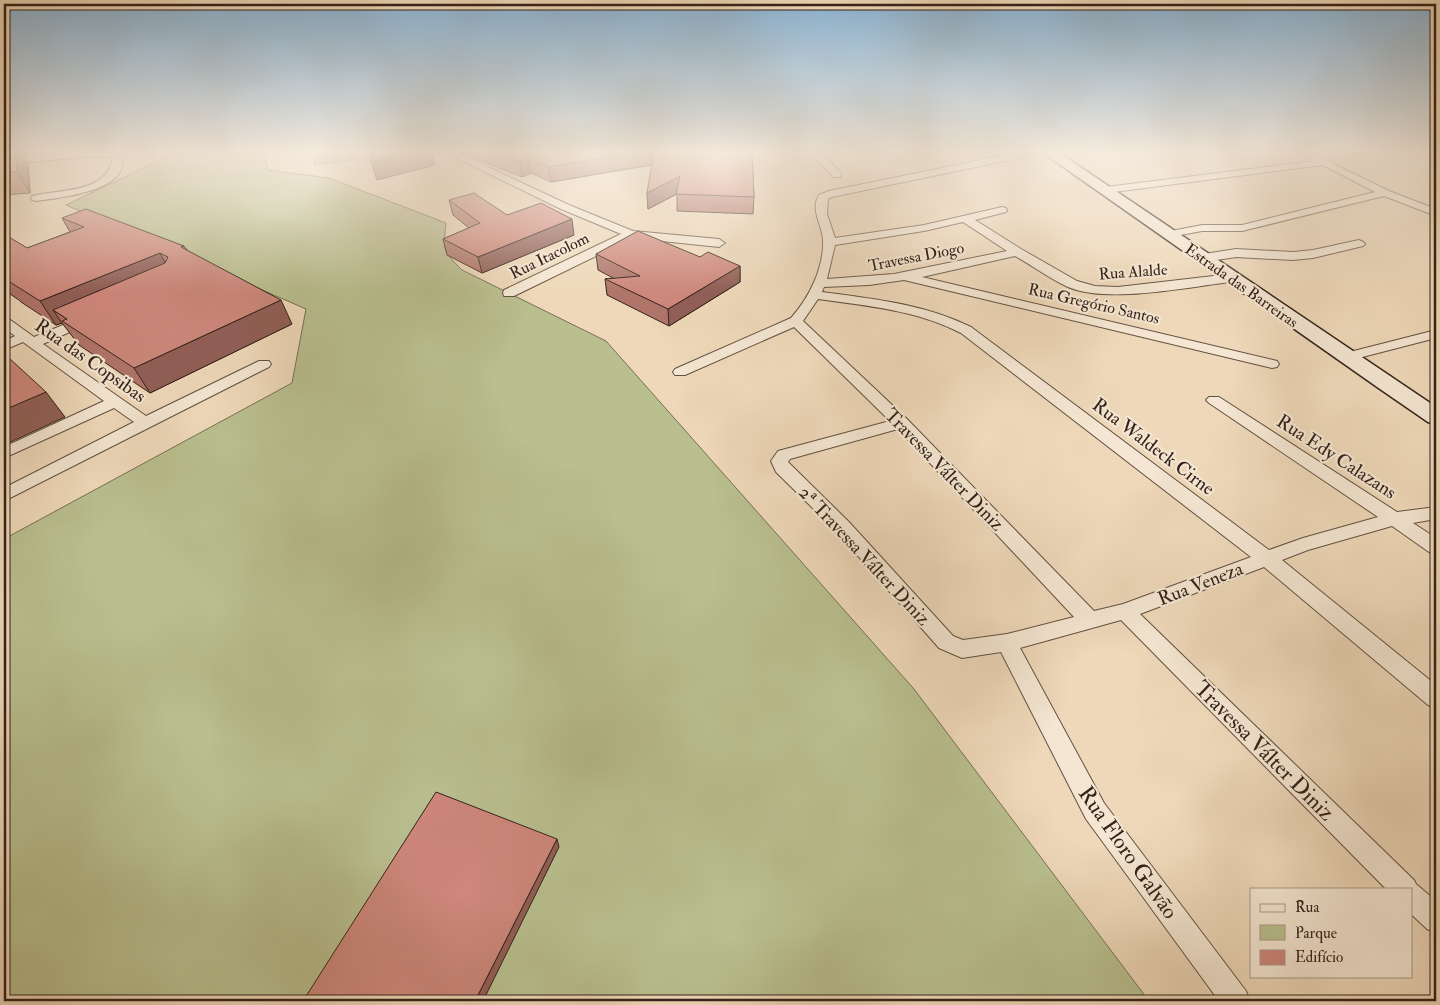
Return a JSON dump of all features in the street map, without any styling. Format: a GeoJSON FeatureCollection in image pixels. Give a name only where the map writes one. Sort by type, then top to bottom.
{"type":"FeatureCollection","features":[{"type":"Feature","properties":{"kind":"main road","name":"Estrada das Barreiras"},"geometry":{"type":"LineString","coordinates":[[1119,199],[1231,278],[1436,417]]}},
{"type":"Feature","properties":{"kind":"street"},"geometry":{"type":"LineString","coordinates":[[547,199],[631,234],[719,243]]}},
{"type":"Feature","properties":{"kind":"street"},"geometry":{"type":"LineString","coordinates":[[680,372],[796,321],[804,312],[817,289],[829,242],[820,205],[822,199]]}},
{"type":"Feature","properties":{"kind":"street"},"geometry":{"type":"LineString","coordinates":[[1170,234],[1202,228],[1242,228],[1361,199]]}},
{"type":"Feature","properties":{"kind":"street"},"geometry":{"type":"LineString","coordinates":[[1400,199],[1436,213]]}},
{"type":"Feature","properties":{"kind":"street"},"geometry":{"type":"LineString","coordinates":[[829,242],[884,235],[1002,210]]}},
{"type":"Feature","properties":{"kind":"street","name":"Rua Alalde"},"geometry":{"type":"LineString","coordinates":[[966,219],[1017,252],[1073,284],[1099,291],[1118,292],[1231,278]]}},
{"type":"Feature","properties":{"kind":"street","name":"Rua Itacolom"},"geometry":{"type":"LineString","coordinates":[[508,293],[631,234]]}},
{"type":"Feature","properties":{"kind":"street"},"geometry":{"type":"LineString","coordinates":[[1204,258],[1236,253],[1293,256],[1313,254],[1359,244]]}},
{"type":"Feature","properties":{"kind":"street","name":"Travessa Diogo"},"geometry":{"type":"LineString","coordinates":[[817,289],[907,277],[1017,252]]}},
{"type":"Feature","properties":{"kind":"street","name":"Rua Gregório Santos"},"geometry":{"type":"LineString","coordinates":[[907,277],[1272,364]]}},
{"type":"Feature","properties":{"kind":"street","name":"Rua Waldeck Cirne"},"geometry":{"type":"LineString","coordinates":[[817,289],[927,313],[950,321],[966,330],[1266,558],[1436,698]]}},
{"type":"Feature","properties":{"kind":"street"},"geometry":{"type":"LineString","coordinates":[[4,346],[28,340],[103,312]]}},
{"type":"Feature","properties":{"kind":"street","name":"Travessa Válter Diniz"},"geometry":{"type":"LineString","coordinates":[[796,321],[901,423],[1091,621]]}},
{"type":"Feature","properties":{"kind":"street","name":"Rua das Copsibas"},"geometry":{"type":"LineString","coordinates":[[4,322],[146,423],[264,364]]}},
{"type":"Feature","properties":{"kind":"street"},"geometry":{"type":"LineString","coordinates":[[1347,357],[1436,334]]}},
{"type":"Feature","properties":{"kind":"street","name":"Rua Edy Calazans"},"geometry":{"type":"LineString","coordinates":[[1214,400],[1436,547]]}},
{"type":"Feature","properties":{"kind":"street"},"geometry":{"type":"LineString","coordinates":[[4,453],[115,402]]}},
{"type":"Feature","properties":{"kind":"street"},"geometry":{"type":"LineString","coordinates":[[4,496],[146,423]]}},
{"type":"Feature","properties":{"kind":"street","name":"2ª Travessa Válter Diniz"},"geometry":{"type":"LineString","coordinates":[[901,423],[784,455],[779,461],[782,468],[843,527],[946,642],[962,649]]}},
{"type":"Feature","properties":{"kind":"street","name":"Rua Veneza"},"geometry":{"type":"LineString","coordinates":[[962,649],[1007,643],[1091,621],[1125,611],[1266,558],[1343,533],[1395,519],[1436,513]]}},
{"type":"Feature","properties":{"kind":"street","name":"Travessa Válter Diniz"},"geometry":{"type":"LineString","coordinates":[[1125,611],[1404,888]]}},
{"type":"Feature","properties":{"kind":"street","name":"Rua Floro Galvão"},"geometry":{"type":"LineString","coordinates":[[1007,643],[1095,811],[1236,1001]]}},
{"type":"Feature","properties":{"kind":"street"},"geometry":{"type":"LineString","coordinates":[[1412,896],[1436,920]]}},
{"type":"Feature","properties":{"kind":"green space"},"geometry":{"type":"Polygon","coordinates":[[[79,199],[383,199],[446,223],[446,250],[451,259],[462,270],[606,341],[914,689],[1149,1001],[4,1001],[4,539],[292,383],[306,309],[66,205],[79,199]]]}},
{"type":"Feature","properties":{"kind":"building"},"geometry":{"type":"Polygon","coordinates":[[[483,199],[507,215],[541,203],[572,219],[478,257],[443,239],[480,223],[449,200],[483,199]]]}},
{"type":"Feature","properties":{"kind":"building"},"geometry":{"type":"Polygon","coordinates":[[[86,209],[184,246],[181,247],[281,300],[134,368],[62,321],[67,319],[53,310],[165,263],[168,257],[160,253],[40,301],[4,277],[4,234],[27,248],[84,227],[62,218],[86,209]]]}},
{"type":"Feature","properties":{"kind":"building"},"geometry":{"type":"Polygon","coordinates":[[[638,231],[700,257],[708,252],[740,266],[668,309],[605,279],[640,276],[596,254],[638,231]]]}},
{"type":"Feature","properties":{"kind":"building"},"geometry":{"type":"Polygon","coordinates":[[[4,353],[9,358],[46,392],[4,410],[4,353]]]}},
{"type":"Feature","properties":{"kind":"building"},"geometry":{"type":"Polygon","coordinates":[[[436,792],[557,839],[475,1001],[303,1001],[436,792]]]}}]}
